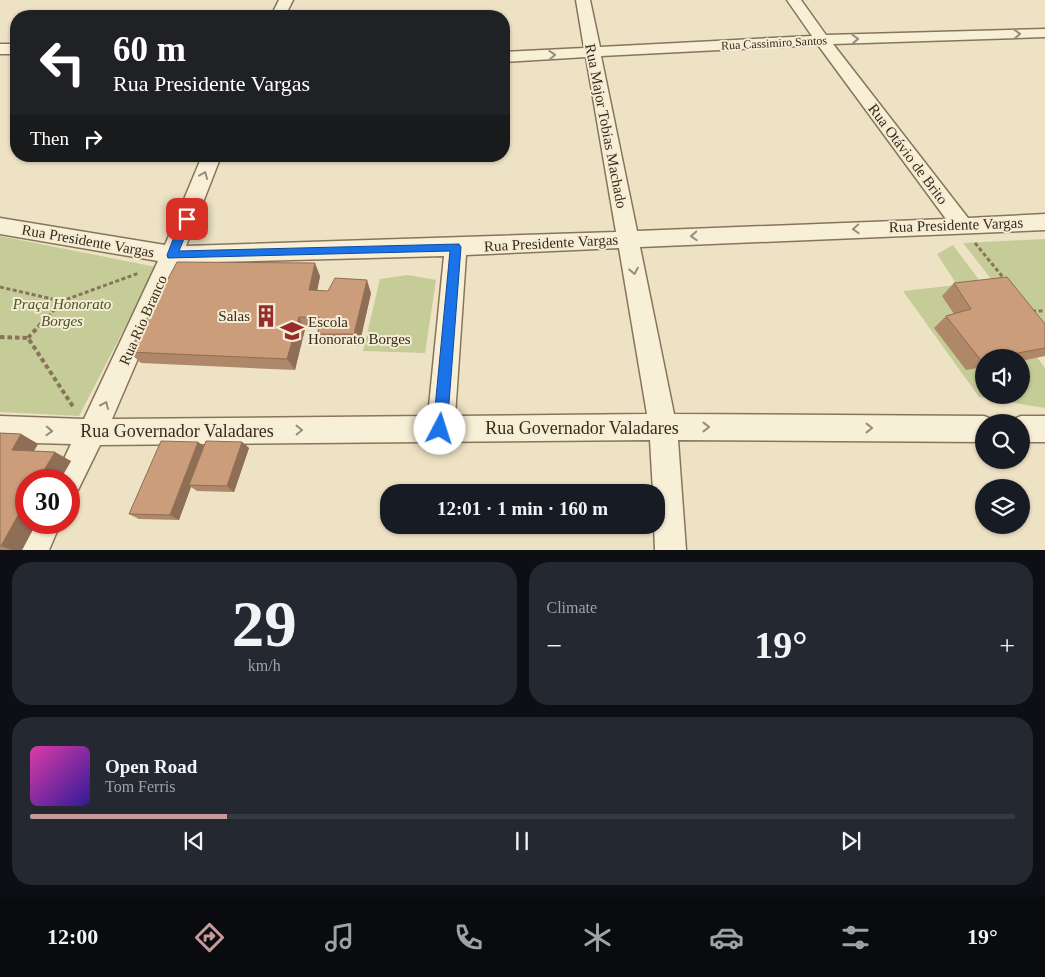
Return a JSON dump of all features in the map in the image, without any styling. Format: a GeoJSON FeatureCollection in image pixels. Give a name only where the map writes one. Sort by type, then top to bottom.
{"type":"FeatureCollection","features":[{"type":"Feature","properties":{"kind":"street","name":"Rua Major Tobias Machado"},"geometry":{"type":"LineString","coordinates":[[583,0],[663,427],[671,550]]}},
{"type":"Feature","properties":{"kind":"street","name":"Rua Otávio de Brito"},"geometry":{"type":"LineString","coordinates":[[794,0],[961,224]]}},
{"type":"Feature","properties":{"kind":"street","name":"Rua Cassimiro Santos"},"geometry":{"type":"LineString","coordinates":[[510,57],[822,40],[1045,33]]}},
{"type":"Feature","properties":{"kind":"street","name":"Rua Rio Branco"},"geometry":{"type":"LineString","coordinates":[[74,469],[172,255],[210,162]]}},
{"type":"Feature","properties":{"kind":"street","name":"Rua Presidente Vargas"},"geometry":{"type":"LineString","coordinates":[[0,226],[172,255],[456,247],[961,224],[1045,222]]}},
{"type":"Feature","properties":{"kind":"street"},"geometry":{"type":"LineString","coordinates":[[440,429],[456,247]]}},
{"type":"Feature","properties":{"kind":"street","name":"Rua Governador Valadares"},"geometry":{"type":"LineString","coordinates":[[0,429],[92,432],[663,427],[975,429]]}},
{"type":"Feature","properties":{"kind":"street"},"geometry":{"type":"LineString","coordinates":[[1030,429],[1045,430]]}},
{"type":"Feature","properties":{"kind":"street"},"geometry":{"type":"LineString","coordinates":[[32,550],[40,534]]}},
{"type":"Feature","properties":{"kind":"path"},"geometry":{"type":"LineString","coordinates":[[961,224],[1008,284]]}},
{"type":"Feature","properties":{"kind":"path"},"geometry":{"type":"LineString","coordinates":[[0,337],[28,338],[62,302],[156,266],[172,255]]}},
{"type":"Feature","properties":{"kind":"path"},"geometry":{"type":"LineString","coordinates":[[0,286],[62,302]]}},
{"type":"Feature","properties":{"kind":"path"},"geometry":{"type":"LineString","coordinates":[[1026,304],[1036,316]]}},
{"type":"Feature","properties":{"kind":"path"},"geometry":{"type":"LineString","coordinates":[[1032,311],[1045,311]]}},
{"type":"Feature","properties":{"kind":"path"},"geometry":{"type":"LineString","coordinates":[[28,338],[92,432]]}},
{"type":"Feature","properties":{"kind":"green space","name":"Praça Honorato Borges"},"geometry":{"type":"Polygon","coordinates":[[[0,236],[156,267],[79,416],[0,412],[0,236]]]}},
{"type":"Feature","properties":{"kind":"green space"},"geometry":{"type":"Polygon","coordinates":[[[1045,239],[1045,348],[963,243],[1045,239]]]}},
{"type":"Feature","properties":{"kind":"green space"},"geometry":{"type":"Polygon","coordinates":[[[953,245],[1045,368],[1045,408],[1021,404],[1030,404],[1030,349],[975,349],[975,391],[903,291],[957,285],[937,254],[953,245]]]}},
{"type":"Feature","properties":{"kind":"green space"},"geometry":{"type":"Polygon","coordinates":[[[408,275],[436,280],[425,353],[363,351],[380,279],[408,275]]]}},
{"type":"Feature","properties":{"kind":"building","name":"Salas"},"geometry":{"type":"Polygon","coordinates":[[[177,262],[315,263],[309,290],[328,291],[335,278],[367,280],[354,334],[318,334],[319,317],[299,317],[287,359],[129,352],[177,262]]]}},
{"type":"Feature","properties":{"kind":"building"},"geometry":{"type":"Polygon","coordinates":[[[1007,277],[1045,324],[1045,348],[1030,351],[1030,349],[975,349],[975,353],[946,316],[971,309],[954,283],[1007,277]]]}},
{"type":"Feature","properties":{"kind":"building"},"geometry":{"type":"Polygon","coordinates":[[[0,433],[21,434],[12,450],[55,452],[45,469],[15,469],[15,521],[0,546],[0,433]]]}},
{"type":"Feature","properties":{"kind":"building"},"geometry":{"type":"Polygon","coordinates":[[[161,441],[198,442],[170,515],[129,514],[161,441]]]}},
{"type":"Feature","properties":{"kind":"building"},"geometry":{"type":"Polygon","coordinates":[[[206,441],[242,442],[227,486],[189,485],[206,441]]]}},
{"type":"Feature","properties":{"kind":"place","name":"Salas"},"geometry":{"type":"Point","coordinates":[266,316]}},
{"type":"Feature","properties":{"kind":"place","name":"Escola Honorato Borges"},"geometry":{"type":"Point","coordinates":[292,331]}},
{"type":"Feature","properties":{"kind":"route"},"geometry":{"type":"LineString","coordinates":[[187,219],[172,255],[456,247],[440,429]]}}]}
